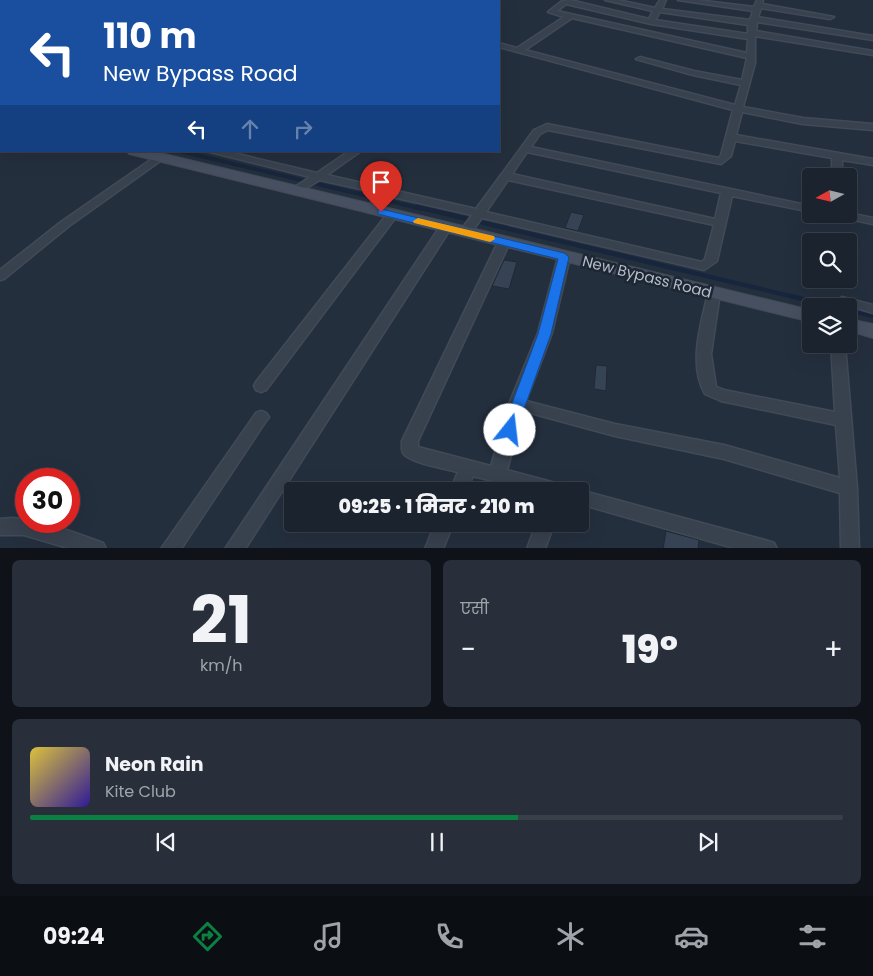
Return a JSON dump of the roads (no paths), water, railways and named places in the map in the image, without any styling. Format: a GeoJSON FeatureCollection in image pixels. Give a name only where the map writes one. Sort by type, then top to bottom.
{"type":"FeatureCollection","features":[{"type":"Feature","properties":{"kind":"main road","name":"New Bypass Road"},"geometry":{"type":"LineString","coordinates":[[138,152],[308,183],[379,200],[392,215],[445,228],[473,222],[504,242],[802,314]]}},
{"type":"Feature","properties":{"kind":"main road"},"geometry":{"type":"LineString","coordinates":[[857,327],[873,331]]}},
{"type":"Feature","properties":{"kind":"street"},"geometry":{"type":"LineString","coordinates":[[608,0],[657,10],[754,21],[873,38]]}},
{"type":"Feature","properties":{"kind":"street"},"geometry":{"type":"LineString","coordinates":[[650,21],[663,0]]}},
{"type":"Feature","properties":{"kind":"street"},"geometry":{"type":"LineString","coordinates":[[681,0],[759,5],[830,17]]}},
{"type":"Feature","properties":{"kind":"street"},"geometry":{"type":"LineString","coordinates":[[751,56],[552,12],[565,1],[650,21],[873,53]]}},
{"type":"Feature","properties":{"kind":"street"},"geometry":{"type":"LineString","coordinates":[[473,222],[537,132],[547,127],[721,161],[726,156],[746,83],[751,56],[754,21],[759,5]]}},
{"type":"Feature","properties":{"kind":"street"},"geometry":{"type":"LineString","coordinates":[[520,50],[569,17]]}},
{"type":"Feature","properties":{"kind":"street"},"geometry":{"type":"LineString","coordinates":[[500,45],[738,110],[803,121],[873,128]]}},
{"type":"Feature","properties":{"kind":"street"},"geometry":{"type":"LineString","coordinates":[[640,59],[692,73],[746,83]]}},
{"type":"Feature","properties":{"kind":"street"},"geometry":{"type":"LineString","coordinates":[[730,137],[837,154],[873,162]]}},
{"type":"Feature","properties":{"kind":"street"},"geometry":{"type":"LineString","coordinates":[[525,149],[802,207]]}},
{"type":"Feature","properties":{"kind":"street"},"geometry":{"type":"LineString","coordinates":[[214,152],[308,183],[473,222],[704,266],[711,261],[727,192]]}},
{"type":"Feature","properties":{"kind":"street"},"geometry":{"type":"LineString","coordinates":[[308,183],[354,152]]}},
{"type":"Feature","properties":{"kind":"street"},"geometry":{"type":"LineString","coordinates":[[837,154],[837,168]]}},
{"type":"Feature","properties":{"kind":"street"},"geometry":{"type":"LineString","coordinates":[[0,276],[65,224],[159,157]]}},
{"type":"Feature","properties":{"kind":"street"},"geometry":{"type":"LineString","coordinates":[[505,176],[719,223]]}},
{"type":"Feature","properties":{"kind":"street"},"geometry":{"type":"LineString","coordinates":[[261,386],[392,215]]}},
{"type":"Feature","properties":{"kind":"street"},"geometry":{"type":"LineString","coordinates":[[858,218],[873,221]]}},
{"type":"Feature","properties":{"kind":"street"},"geometry":{"type":"LineString","coordinates":[[234,548],[445,228]]}},
{"type":"Feature","properties":{"kind":"street"},"geometry":{"type":"LineString","coordinates":[[504,242],[409,445],[410,450],[416,454],[523,482]]}},
{"type":"Feature","properties":{"kind":"street"},"geometry":{"type":"LineString","coordinates":[[497,475],[517,404],[544,334],[564,257]]}},
{"type":"Feature","properties":{"kind":"street"},"geometry":{"type":"LineString","coordinates":[[714,293],[705,343],[706,373],[710,390],[721,395],[843,420]]}},
{"type":"Feature","properties":{"kind":"street"},"geometry":{"type":"LineString","coordinates":[[857,305],[873,309]]}},
{"type":"Feature","properties":{"kind":"street"},"geometry":{"type":"LineString","coordinates":[[839,353],[849,488],[850,548]]}},
{"type":"Feature","properties":{"kind":"street"},"geometry":{"type":"LineString","coordinates":[[517,404],[616,430],[724,452],[849,488]]}},
{"type":"Feature","properties":{"kind":"street"},"geometry":{"type":"LineString","coordinates":[[170,548],[261,417]]}},
{"type":"Feature","properties":{"kind":"street"},"geometry":{"type":"LineString","coordinates":[[462,482],[468,467]]}},
{"type":"Feature","properties":{"kind":"street"},"geometry":{"type":"LineString","coordinates":[[589,499],[768,548]]}},
{"type":"Feature","properties":{"kind":"street"},"geometry":{"type":"LineString","coordinates":[[0,527],[12,525],[33,529],[97,548]]}},
{"type":"Feature","properties":{"kind":"street"},"geometry":{"type":"LineString","coordinates":[[434,548],[441,532]]}},
{"type":"Feature","properties":{"kind":"street"},"geometry":{"type":"LineString","coordinates":[[536,548],[542,532]]}},
{"type":"Feature","properties":{"kind":"waterway"},"geometry":{"type":"LineString","coordinates":[[184,152],[422,209]]}},
{"type":"Feature","properties":{"kind":"waterway"},"geometry":{"type":"LineString","coordinates":[[417,207],[802,299]]}},
{"type":"Feature","properties":{"kind":"waterway"},"geometry":{"type":"LineString","coordinates":[[857,312],[873,316]]}}]}
